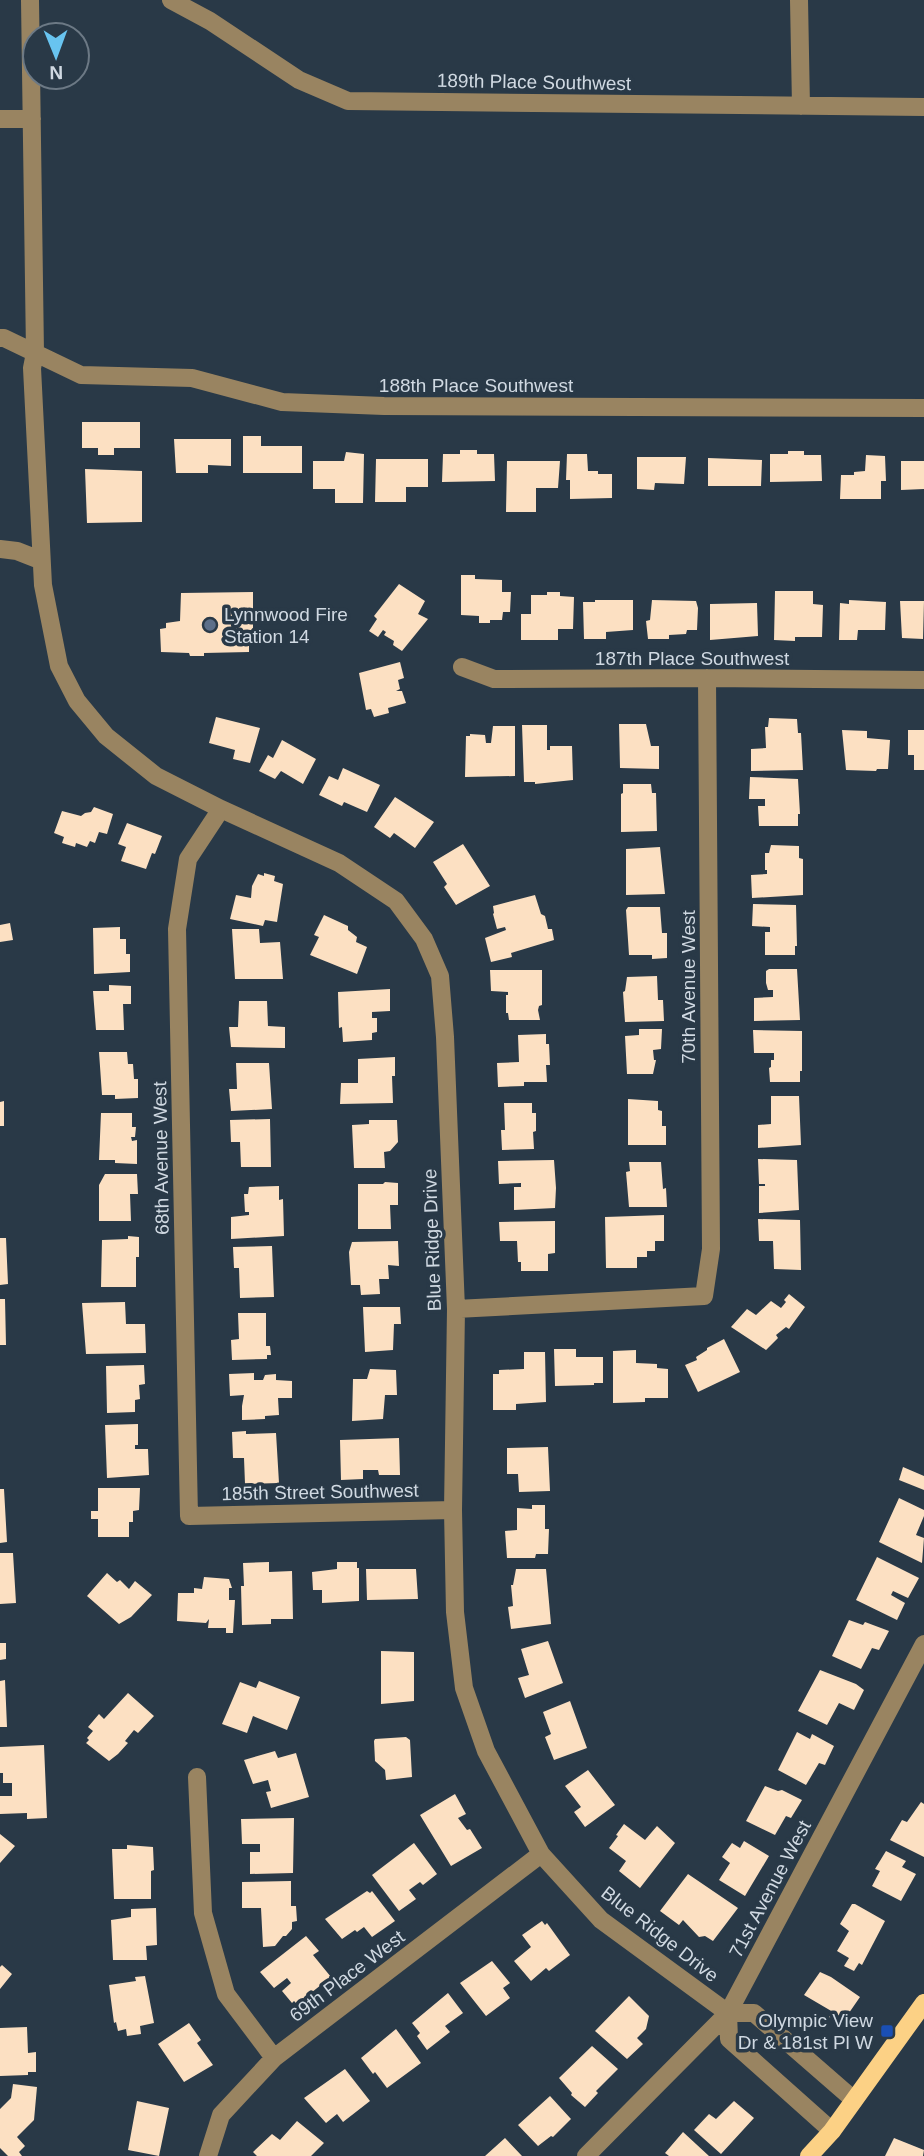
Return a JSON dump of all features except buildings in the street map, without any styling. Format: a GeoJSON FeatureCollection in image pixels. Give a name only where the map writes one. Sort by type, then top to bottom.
{"type":"FeatureCollection","features":[{"type":"Feature","properties":{"kind":"main road"},"geometry":{"type":"LineString","coordinates":[[809,2156],[832,2131],[924,2003]]}},
{"type":"Feature","properties":{"kind":"street"},"geometry":{"type":"LineString","coordinates":[[0,549],[17,551],[40,559],[41,526],[32,368],[35,353],[30,0]]}},
{"type":"Feature","properties":{"kind":"street","name":"189th Place Southwest"},"geometry":{"type":"LineString","coordinates":[[171,0],[299,80],[348,101],[924,107]]}},
{"type":"Feature","properties":{"kind":"street"},"geometry":{"type":"LineString","coordinates":[[799,0],[801,106]]}},
{"type":"Feature","properties":{"kind":"street"},"geometry":{"type":"LineString","coordinates":[[0,119],[32,119]]}},
{"type":"Feature","properties":{"kind":"street","name":"188th Place Southwest"},"geometry":{"type":"LineString","coordinates":[[0,338],[81,375],[192,378],[282,402],[398,406],[924,408]]}},
{"type":"Feature","properties":{"kind":"street","name":"Blue Ridge Drive"},"geometry":{"type":"LineString","coordinates":[[40,559],[49,624],[59,666],[77,701],[106,736],[156,776],[339,863],[396,901],[424,939],[440,976],[456,1309],[453,1510],[455,1612],[464,1688],[486,1751],[541,1854],[601,1920],[728,2013],[754,2013],[854,2100]]}},
{"type":"Feature","properties":{"kind":"street","name":"187th Place Southwest"},"geometry":{"type":"LineString","coordinates":[[462,667],[494,679],[924,681]]}},
{"type":"Feature","properties":{"kind":"street","name":"70th Avenue West"},"geometry":{"type":"LineString","coordinates":[[456,1309],[704,1296],[711,1249],[707,678]]}},
{"type":"Feature","properties":{"kind":"street","name":"68th Avenue West"},"geometry":{"type":"LineString","coordinates":[[189,1516],[177,929],[188,859],[221,809]]}},
{"type":"Feature","properties":{"kind":"street","name":"185th Street Southwest"},"geometry":{"type":"LineString","coordinates":[[189,1516],[453,1510]]}},
{"type":"Feature","properties":{"kind":"street","name":"71st Avenue West"},"geometry":{"type":"LineString","coordinates":[[586,2156],[728,2013],[924,1644]]}},
{"type":"Feature","properties":{"kind":"street"},"geometry":{"type":"LineString","coordinates":[[197,1777],[204,1913],[207,1926],[226,1994],[274,2058]]}},
{"type":"Feature","properties":{"kind":"street","name":"69th Place West"},"geometry":{"type":"LineString","coordinates":[[208,2156],[221,2116],[274,2058],[541,1854]]}},
{"type":"Feature","properties":{"kind":"street"},"geometry":{"type":"LineString","coordinates":[[728,2013],[729,2039],[832,2131]]}},
{"type":"Feature","properties":{"kind":"place","name":"Lynnwood Fire Station 14"},"geometry":{"type":"Point","coordinates":[210,625]}},
{"type":"Feature","properties":{"kind":"place","name":"Olympic View Dr & 181st Pl W"},"geometry":{"type":"Point","coordinates":[887,2031]}}]}
